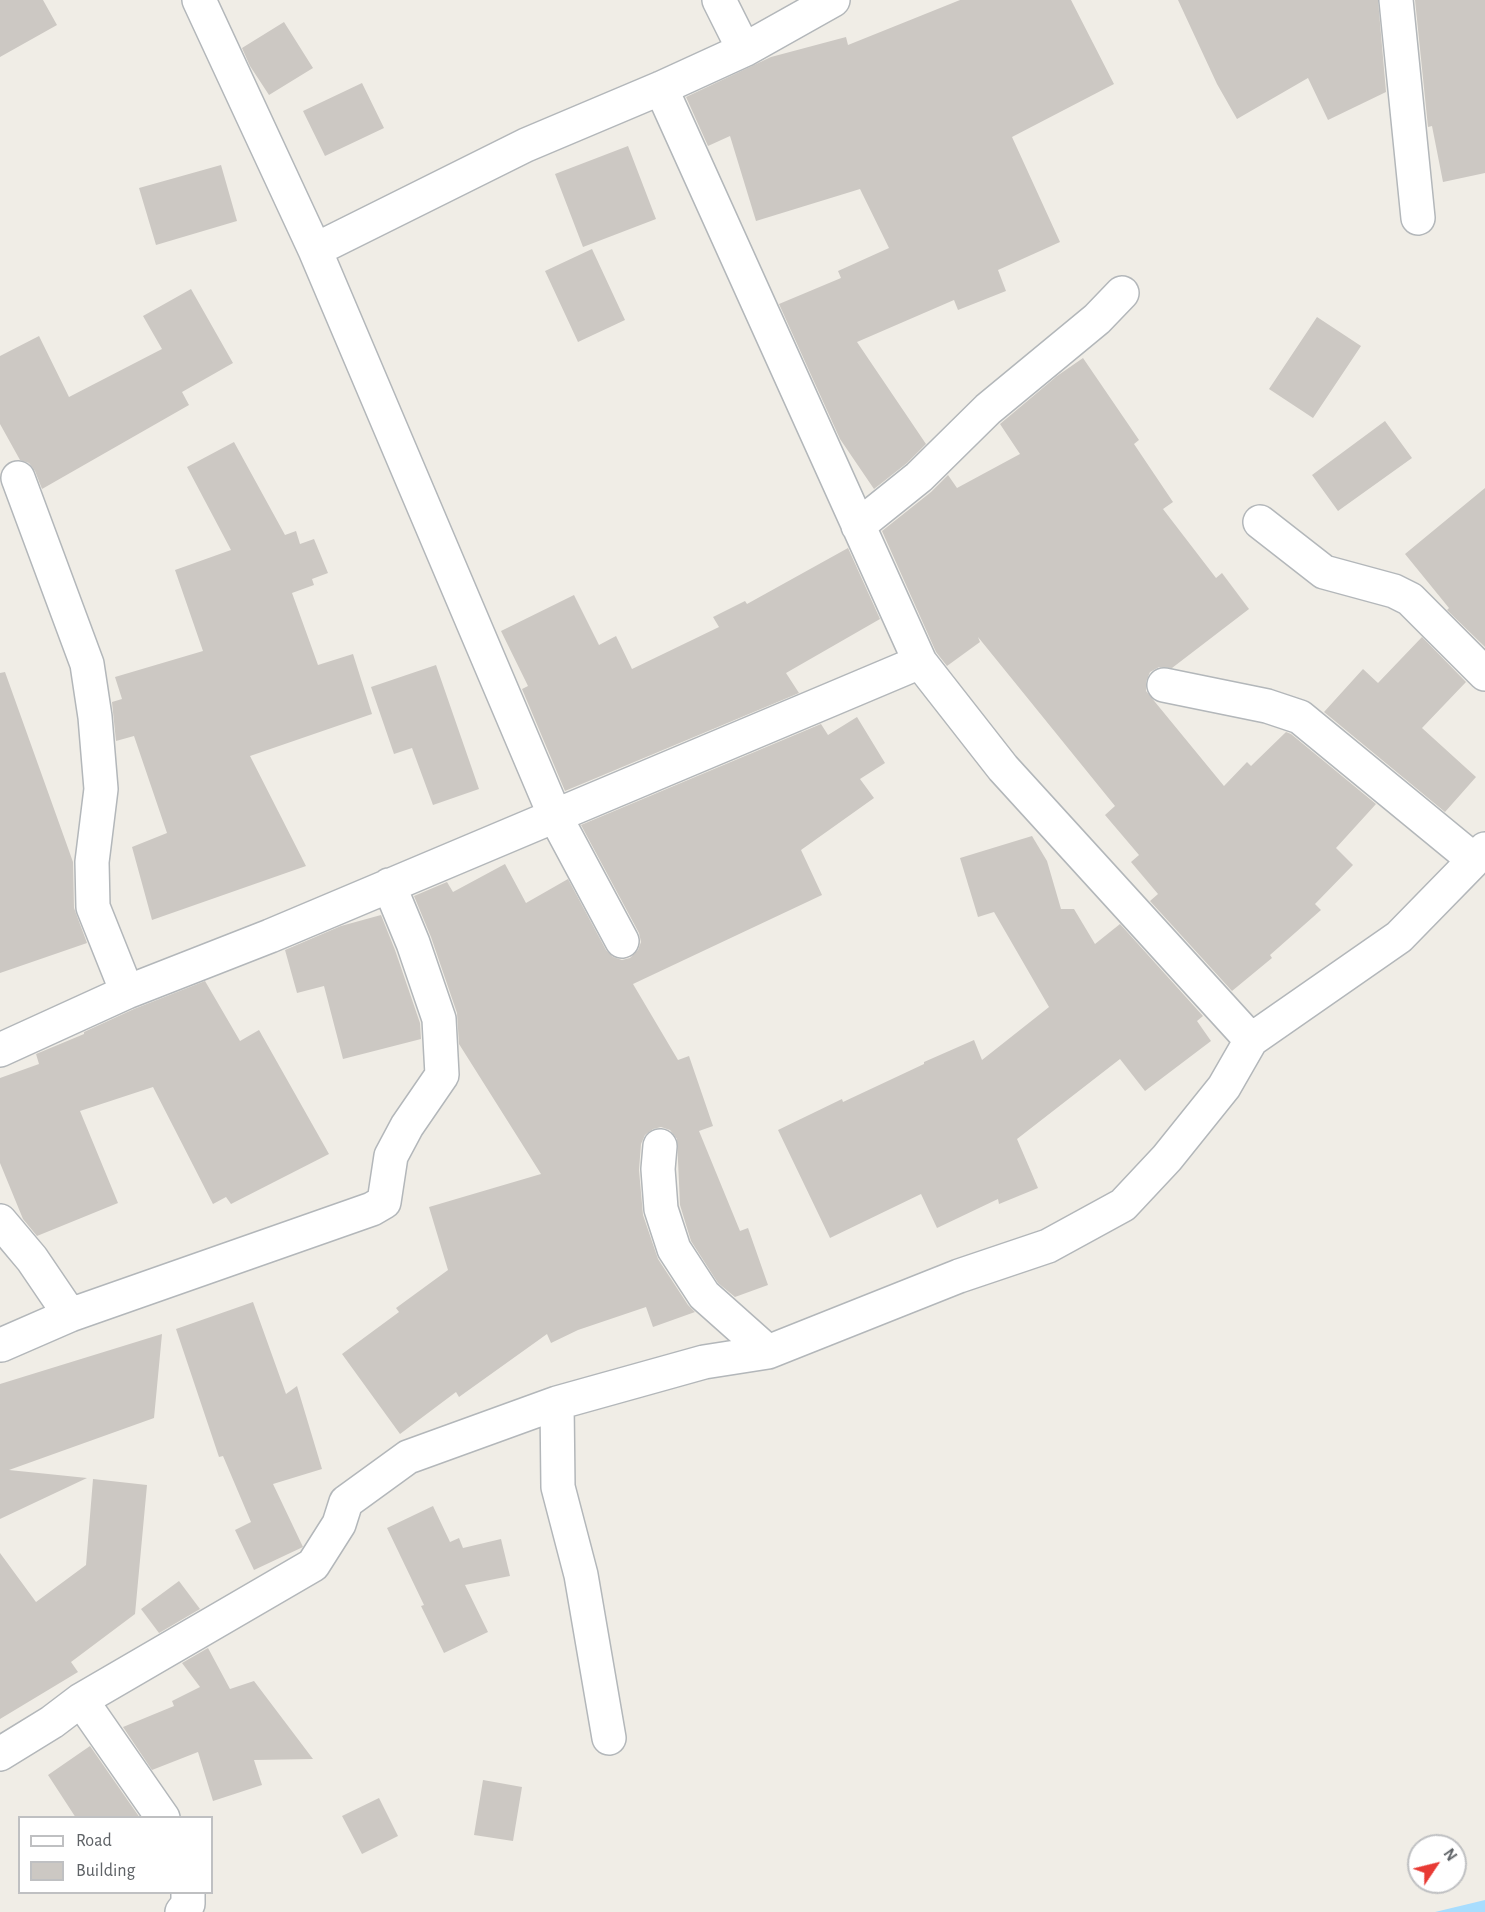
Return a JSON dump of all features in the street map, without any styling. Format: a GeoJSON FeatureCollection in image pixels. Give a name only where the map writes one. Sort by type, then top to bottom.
{"type":"FeatureCollection","features":[{"type":"Feature","properties":{"kind":"street"},"geometry":{"type":"LineString","coordinates":[[199,0],[315,250],[555,816],[622,941]]}},
{"type":"Feature","properties":{"kind":"street"},"geometry":{"type":"LineString","coordinates":[[719,0],[744,50]]}},
{"type":"Feature","properties":{"kind":"street"},"geometry":{"type":"LineString","coordinates":[[315,250],[526,145],[744,50],[833,0]]}},
{"type":"Feature","properties":{"kind":"street"},"geometry":{"type":"LineString","coordinates":[[1396,0],[1418,218]]}},
{"type":"Feature","properties":{"kind":"street"},"geometry":{"type":"LineString","coordinates":[[661,88],[920,662],[1003,768],[1251,1040]]}},
{"type":"Feature","properties":{"kind":"street"},"geometry":{"type":"LineString","coordinates":[[858,526],[919,477],[988,409],[1097,319],[1122,293]]}},
{"type":"Feature","properties":{"kind":"street"},"geometry":{"type":"LineString","coordinates":[[18,478],[87,664],[95,717],[100,789],[92,862],[93,907],[127,992]]}},
{"type":"Feature","properties":{"kind":"street"},"geometry":{"type":"LineString","coordinates":[[1260,522],[1324,572],[1394,591],[1410,599],[1485,674]]}},
{"type":"Feature","properties":{"kind":"street"},"geometry":{"type":"LineString","coordinates":[[0,1050],[127,992],[270,936],[920,662]]}},
{"type":"Feature","properties":{"kind":"street"},"geometry":{"type":"LineString","coordinates":[[0,1754],[52,1722],[81,1700],[313,1565],[339,1524],[346,1502],[408,1457],[557,1402],[704,1362],[768,1352],[959,1276],[1048,1246],[1123,1205],[1167,1158],[1224,1087],[1251,1040],[1399,937],[1479,854],[1300,717],[1267,706],[1164,686]]}},
{"type":"Feature","properties":{"kind":"street"},"geometry":{"type":"LineString","coordinates":[[1,1345],[70,1315],[372,1209],[384,1202],[391,1156],[407,1126],[442,1076],[439,1019],[413,943],[388,885]]}},
{"type":"Feature","properties":{"kind":"street"},"geometry":{"type":"LineString","coordinates":[[660,1146],[658,1169],[661,1209],[674,1249],[704,1295],[768,1352]]}},
{"type":"Feature","properties":{"kind":"street"},"geometry":{"type":"LineString","coordinates":[[0,1221],[32,1259],[70,1315]]}},
{"type":"Feature","properties":{"kind":"street"},"geometry":{"type":"LineString","coordinates":[[557,1402],[558,1487],[581,1575],[609,1738]]}},
{"type":"Feature","properties":{"kind":"street"},"geometry":{"type":"LineString","coordinates":[[81,1700],[162,1816]]}},
{"type":"Feature","properties":{"kind":"street"},"geometry":{"type":"LineString","coordinates":[[182,1912],[188,1904],[188,1894]]}},
{"type":"Feature","properties":{"kind":"water"},"geometry":{"type":"Polygon","coordinates":[[[1485,1900],[1485,1912],[1435,1912],[1485,1900]]]}},
{"type":"Feature","properties":{"kind":"building"},"geometry":{"type":"Polygon","coordinates":[[[0,0],[43,0],[57,25],[0,57],[0,0]]]}},
{"type":"Feature","properties":{"kind":"building"},"geometry":{"type":"Polygon","coordinates":[[[960,0],[1071,0],[1114,84],[1012,137],[1060,242],[998,270],[1006,291],[958,310],[954,300],[857,342],[926,444],[907,463],[874,489],[840,439],[779,304],[841,278],[838,271],[889,248],[860,189],[756,221],[730,136],[708,146],[686,97],[771,57],[846,37],[848,45],[960,0]]]}},
{"type":"Feature","properties":{"kind":"building"},"geometry":{"type":"Polygon","coordinates":[[[1178,0],[1378,0],[1386,92],[1328,120],[1308,78],[1237,119],[1217,84],[1178,0]]]}},
{"type":"Feature","properties":{"kind":"building"},"geometry":{"type":"Polygon","coordinates":[[[1415,0],[1485,0],[1485,173],[1443,182],[1432,126],[1428,127],[1415,0]]]}},
{"type":"Feature","properties":{"kind":"building"},"geometry":{"type":"Polygon","coordinates":[[[284,22],[313,68],[269,95],[250,66],[242,48],[284,22]]]}},
{"type":"Feature","properties":{"kind":"building"},"geometry":{"type":"Polygon","coordinates":[[[362,83],[384,128],[325,156],[303,111],[362,83]]]}},
{"type":"Feature","properties":{"kind":"building"},"geometry":{"type":"Polygon","coordinates":[[[628,146],[656,219],[583,247],[555,174],[628,146]]]}},
{"type":"Feature","properties":{"kind":"building"},"geometry":{"type":"Polygon","coordinates":[[[221,165],[237,221],[156,245],[139,188],[221,165]]]}},
{"type":"Feature","properties":{"kind":"building"},"geometry":{"type":"Polygon","coordinates":[[[592,249],[625,320],[578,342],[545,271],[592,249]]]}},
{"type":"Feature","properties":{"kind":"building"},"geometry":{"type":"Polygon","coordinates":[[[191,289],[233,363],[182,392],[189,405],[42,489],[35,471],[29,463],[20,460],[0,424],[0,356],[39,336],[69,397],[162,349],[143,316],[191,289]]]}},
{"type":"Feature","properties":{"kind":"building"},"geometry":{"type":"Polygon","coordinates":[[[1317,317],[1361,346],[1313,418],[1269,389],[1317,317]]]}},
{"type":"Feature","properties":{"kind":"building"},"geometry":{"type":"Polygon","coordinates":[[[1083,358],[1139,440],[1134,444],[1173,502],[1163,509],[1216,578],[1222,573],[1249,609],[1172,668],[1159,667],[1150,672],[1146,682],[1146,691],[1224,786],[1247,762],[1251,766],[1286,732],[1376,804],[1336,848],[1353,865],[1315,904],[1321,910],[1270,955],[1272,958],[1232,991],[1150,901],[1158,894],[1131,862],[1139,855],[1105,815],[1115,806],[978,637],[980,642],[947,666],[936,652],[882,531],[931,492],[948,475],[957,488],[1020,454],[1000,424],[1057,376],[1083,358]]]}},
{"type":"Feature","properties":{"kind":"building"},"geometry":{"type":"Polygon","coordinates":[[[1385,421],[1412,458],[1338,511],[1312,475],[1385,421]]]}},
{"type":"Feature","properties":{"kind":"building"},"geometry":{"type":"Polygon","coordinates":[[[234,442],[285,535],[296,531],[300,544],[314,539],[328,573],[312,579],[314,585],[292,593],[318,665],[353,654],[372,714],[250,756],[306,866],[152,920],[132,847],[167,833],[134,736],[116,741],[112,702],[122,699],[115,677],[203,651],[175,570],[231,550],[187,467],[234,442]]]}},
{"type":"Feature","properties":{"kind":"building"},"geometry":{"type":"Polygon","coordinates":[[[1485,488],[1485,647],[1447,610],[1449,608],[1405,554],[1485,488]]]}},
{"type":"Feature","properties":{"kind":"building"},"geometry":{"type":"Polygon","coordinates":[[[848,548],[880,619],[786,673],[799,693],[565,791],[522,689],[528,686],[501,631],[574,595],[599,645],[616,636],[632,669],[719,627],[713,617],[745,601],[747,604],[848,548]]]}},
{"type":"Feature","properties":{"kind":"building"},"geometry":{"type":"Polygon","coordinates":[[[1422,637],[1466,682],[1422,728],[1476,777],[1445,812],[1324,712],[1363,669],[1378,683],[1422,637]]]}},
{"type":"Feature","properties":{"kind":"building"},"geometry":{"type":"Polygon","coordinates":[[[436,665],[479,789],[433,805],[412,748],[394,754],[371,687],[436,665]]]}},
{"type":"Feature","properties":{"kind":"building"},"geometry":{"type":"Polygon","coordinates":[[[5,672],[73,862],[74,908],[87,943],[0,973],[0,673],[5,672]]]}},
{"type":"Feature","properties":{"kind":"building"},"geometry":{"type":"Polygon","coordinates":[[[857,717],[885,763],[860,779],[874,798],[801,850],[822,895],[633,984],[678,1060],[689,1056],[713,1126],[699,1131],[740,1231],[748,1228],[768,1285],[735,1297],[718,1283],[691,1241],[680,1205],[677,1139],[670,1130],[661,1127],[653,1129],[645,1135],[641,1144],[639,1170],[643,1215],[658,1259],[695,1312],[653,1327],[646,1307],[578,1330],[551,1343],[547,1334],[459,1397],[456,1392],[400,1434],[342,1354],[399,1312],[396,1308],[448,1270],[429,1207],[541,1174],[459,1044],[457,1013],[431,937],[414,896],[447,882],[453,892],[505,864],[526,903],[568,879],[606,950],[613,957],[622,960],[630,958],[638,950],[641,942],[639,933],[581,825],[821,724],[828,735],[857,717]]]}},
{"type":"Feature","properties":{"kind":"building"},"geometry":{"type":"Polygon","coordinates":[[[1032,836],[1047,861],[1061,909],[1074,909],[1095,944],[1120,924],[1203,1016],[1197,1021],[1211,1041],[1145,1091],[1120,1059],[1017,1139],[1038,1188],[999,1204],[998,1199],[937,1228],[921,1194],[830,1238],[778,1130],[974,1040],[982,1060],[1049,1007],[994,912],[978,917],[960,858],[1032,836]]]}},
{"type":"Feature","properties":{"kind":"building"},"geometry":{"type":"Polygon","coordinates":[[[381,915],[420,1023],[421,1039],[343,1059],[324,986],[297,993],[285,950],[341,926],[381,915]]]}},
{"type":"Feature","properties":{"kind":"building"},"geometry":{"type":"Polygon","coordinates":[[[205,981],[240,1041],[259,1030],[329,1154],[231,1204],[226,1197],[213,1204],[153,1087],[80,1111],[118,1203],[37,1236],[23,1219],[0,1163],[0,1078],[39,1064],[36,1054],[84,1034],[134,1009],[205,981]]]}},
{"type":"Feature","properties":{"kind":"building"},"geometry":{"type":"Polygon","coordinates":[[[253,1302],[286,1394],[297,1386],[322,1469],[273,1484],[303,1547],[254,1570],[235,1530],[251,1522],[223,1456],[219,1457],[176,1329],[253,1302]]]}},
{"type":"Feature","properties":{"kind":"building"},"geometry":{"type":"Polygon","coordinates":[[[162,1334],[154,1418],[9,1470],[87,1478],[0,1519],[0,1384],[162,1334]]]}},
{"type":"Feature","properties":{"kind":"building"},"geometry":{"type":"Polygon","coordinates":[[[93,1479],[147,1485],[135,1614],[71,1662],[78,1672],[0,1719],[0,1553],[36,1602],[86,1565],[93,1479]]]}},
{"type":"Feature","properties":{"kind":"building"},"geometry":{"type":"Polygon","coordinates":[[[433,1506],[450,1542],[459,1538],[463,1548],[501,1539],[510,1576],[465,1585],[488,1632],[444,1653],[387,1528],[433,1506]]]}},
{"type":"Feature","properties":{"kind":"building"},"geometry":{"type":"Polygon","coordinates":[[[179,1581],[200,1609],[159,1633],[141,1609],[179,1581]]]}},
{"type":"Feature","properties":{"kind":"building"},"geometry":{"type":"Polygon","coordinates":[[[208,1648],[230,1689],[254,1681],[313,1759],[254,1760],[262,1785],[213,1801],[198,1752],[152,1770],[123,1727],[174,1706],[172,1701],[200,1687],[182,1663],[208,1648]]]}},
{"type":"Feature","properties":{"kind":"building"},"geometry":{"type":"Polygon","coordinates":[[[90,1746],[139,1816],[75,1816],[48,1775],[90,1746]]]}},
{"type":"Feature","properties":{"kind":"building"},"geometry":{"type":"Polygon","coordinates":[[[483,1780],[522,1787],[513,1841],[474,1835],[483,1780]]]}},
{"type":"Feature","properties":{"kind":"building"},"geometry":{"type":"Polygon","coordinates":[[[379,1798],[398,1836],[362,1854],[342,1816],[379,1798]]]}}]}
